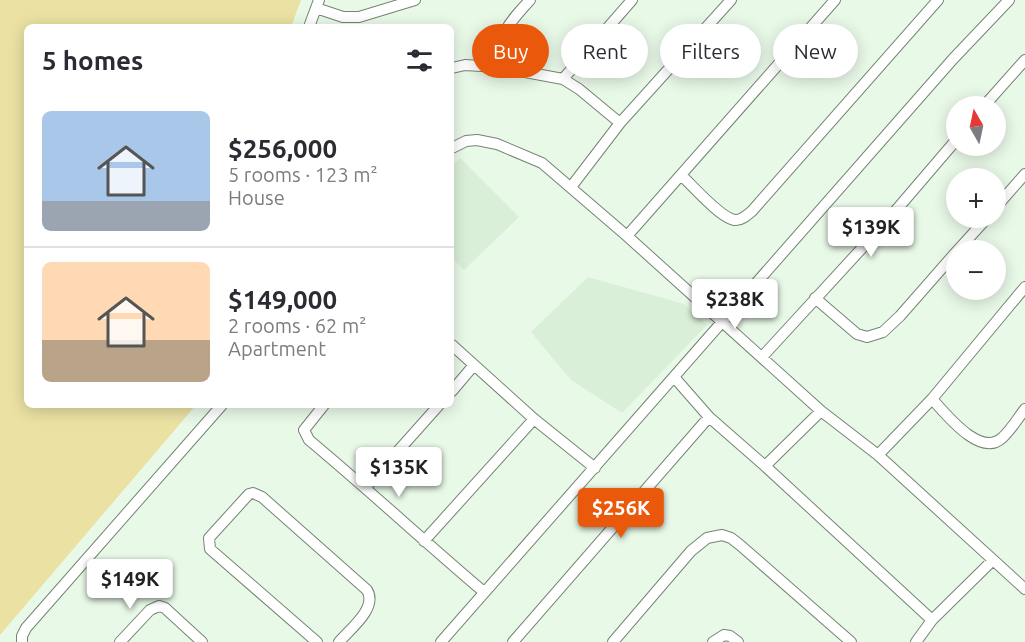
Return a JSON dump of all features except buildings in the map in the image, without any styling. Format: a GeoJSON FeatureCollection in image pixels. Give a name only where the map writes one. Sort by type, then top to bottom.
{"type":"FeatureCollection","features":[{"type":"Feature","properties":{"kind":"street"},"geometry":{"type":"LineString","coordinates":[[310,24],[318,4],[343,17],[358,18],[415,0]]}},
{"type":"Feature","properties":{"kind":"street"},"geometry":{"type":"LineString","coordinates":[[508,24],[530,0]]}},
{"type":"Feature","properties":{"kind":"street"},"geometry":{"type":"LineString","coordinates":[[563,79],[632,0]]}},
{"type":"Feature","properties":{"kind":"street"},"geometry":{"type":"LineString","coordinates":[[571,187],[620,123],[731,0]]}},
{"type":"Feature","properties":{"kind":"street"},"geometry":{"type":"LineString","coordinates":[[627,236],[835,0]]}},
{"type":"Feature","properties":{"kind":"street"},"geometry":{"type":"LineString","coordinates":[[681,175],[725,216],[738,220],[743,218],[752,211],[938,0]]}},
{"type":"Feature","properties":{"kind":"street"},"geometry":{"type":"LineString","coordinates":[[441,642],[953,59],[1009,0]]}},
{"type":"Feature","properties":{"kind":"street"},"geometry":{"type":"LineString","coordinates":[[993,96],[1025,60]]}},
{"type":"Feature","properties":{"kind":"street"},"geometry":{"type":"LineString","coordinates":[[454,68],[472,65]]}},
{"type":"Feature","properties":{"kind":"street"},"geometry":{"type":"LineString","coordinates":[[549,76],[563,79],[588,96],[620,123]]}},
{"type":"Feature","properties":{"kind":"street"},"geometry":{"type":"LineString","coordinates":[[454,147],[466,141],[477,140],[497,144],[542,163],[627,236],[821,411],[878,455],[1025,589]]}},
{"type":"Feature","properties":{"kind":"street"},"geometry":{"type":"LineString","coordinates":[[762,357],[886,222],[946,152]]}},
{"type":"Feature","properties":{"kind":"street"},"geometry":{"type":"LineString","coordinates":[[1006,196],[1025,174]]}},
{"type":"Feature","properties":{"kind":"street"},"geometry":{"type":"LineString","coordinates":[[967,240],[978,228]]}},
{"type":"Feature","properties":{"kind":"street"},"geometry":{"type":"LineString","coordinates":[[815,298],[861,337],[872,336],[883,332],[900,316],[946,264]]}},
{"type":"Feature","properties":{"kind":"street"},"geometry":{"type":"LineString","coordinates":[[878,455],[932,399],[1025,287]]}},
{"type":"Feature","properties":{"kind":"street"},"geometry":{"type":"LineString","coordinates":[[454,347],[534,419],[595,468]]}},
{"type":"Feature","properties":{"kind":"street"},"geometry":{"type":"LineString","coordinates":[[454,389],[474,365]]}},
{"type":"Feature","properties":{"kind":"street"},"geometry":{"type":"LineString","coordinates":[[674,377],[709,417],[932,620]]}},
{"type":"Feature","properties":{"kind":"street"},"geometry":{"type":"LineString","coordinates":[[932,399],[964,431],[982,444],[992,443],[1002,438],[1025,409]]}},
{"type":"Feature","properties":{"kind":"street"},"geometry":{"type":"LineString","coordinates":[[22,642],[26,628],[219,408]]}},
{"type":"Feature","properties":{"kind":"street"},"geometry":{"type":"LineString","coordinates":[[321,408],[304,430],[309,440],[484,592]]}},
{"type":"Feature","properties":{"kind":"street"},"geometry":{"type":"LineString","coordinates":[[366,488],[436,408]]}},
{"type":"Feature","properties":{"kind":"street"},"geometry":{"type":"LineString","coordinates":[[765,466],[821,411]]}},
{"type":"Feature","properties":{"kind":"street"},"geometry":{"type":"LineString","coordinates":[[513,642],[709,417]]}},
{"type":"Feature","properties":{"kind":"street"},"geometry":{"type":"LineString","coordinates":[[424,541],[534,419]]}},
{"type":"Feature","properties":{"kind":"street"},"geometry":{"type":"LineString","coordinates":[[316,642],[210,549],[209,538],[249,494],[253,493],[262,497],[370,594],[369,607],[339,642]]}},
{"type":"Feature","properties":{"kind":"street"},"geometry":{"type":"LineString","coordinates":[[613,642],[692,551],[707,538],[716,535],[731,538],[740,545],[850,642]]}},
{"type":"Feature","properties":{"kind":"street"},"geometry":{"type":"LineString","coordinates":[[916,642],[932,620],[993,560]]}},
{"type":"Feature","properties":{"kind":"street"},"geometry":{"type":"LineString","coordinates":[[120,642],[150,610],[159,606],[165,608],[202,642]]}},
{"type":"Feature","properties":{"kind":"street"},"geometry":{"type":"LineString","coordinates":[[713,642],[724,635],[738,642]]}},
{"type":"Feature","properties":{"kind":"shaded area"},"geometry":{"type":"Polygon","coordinates":[[[0,0],[301,0],[292,24],[24,24],[24,408],[193,408],[0,635],[0,0]]]}},
{"type":"Feature","properties":{"kind":"shaded area"},"geometry":{"type":"Polygon","coordinates":[[[460,158],[519,217],[464,270],[454,260],[454,164],[460,158]]]}},
{"type":"Feature","properties":{"kind":"shaded area"},"geometry":{"type":"Polygon","coordinates":[[[588,277],[684,304],[707,325],[622,413],[571,380],[531,332],[588,277]]]}}]}
